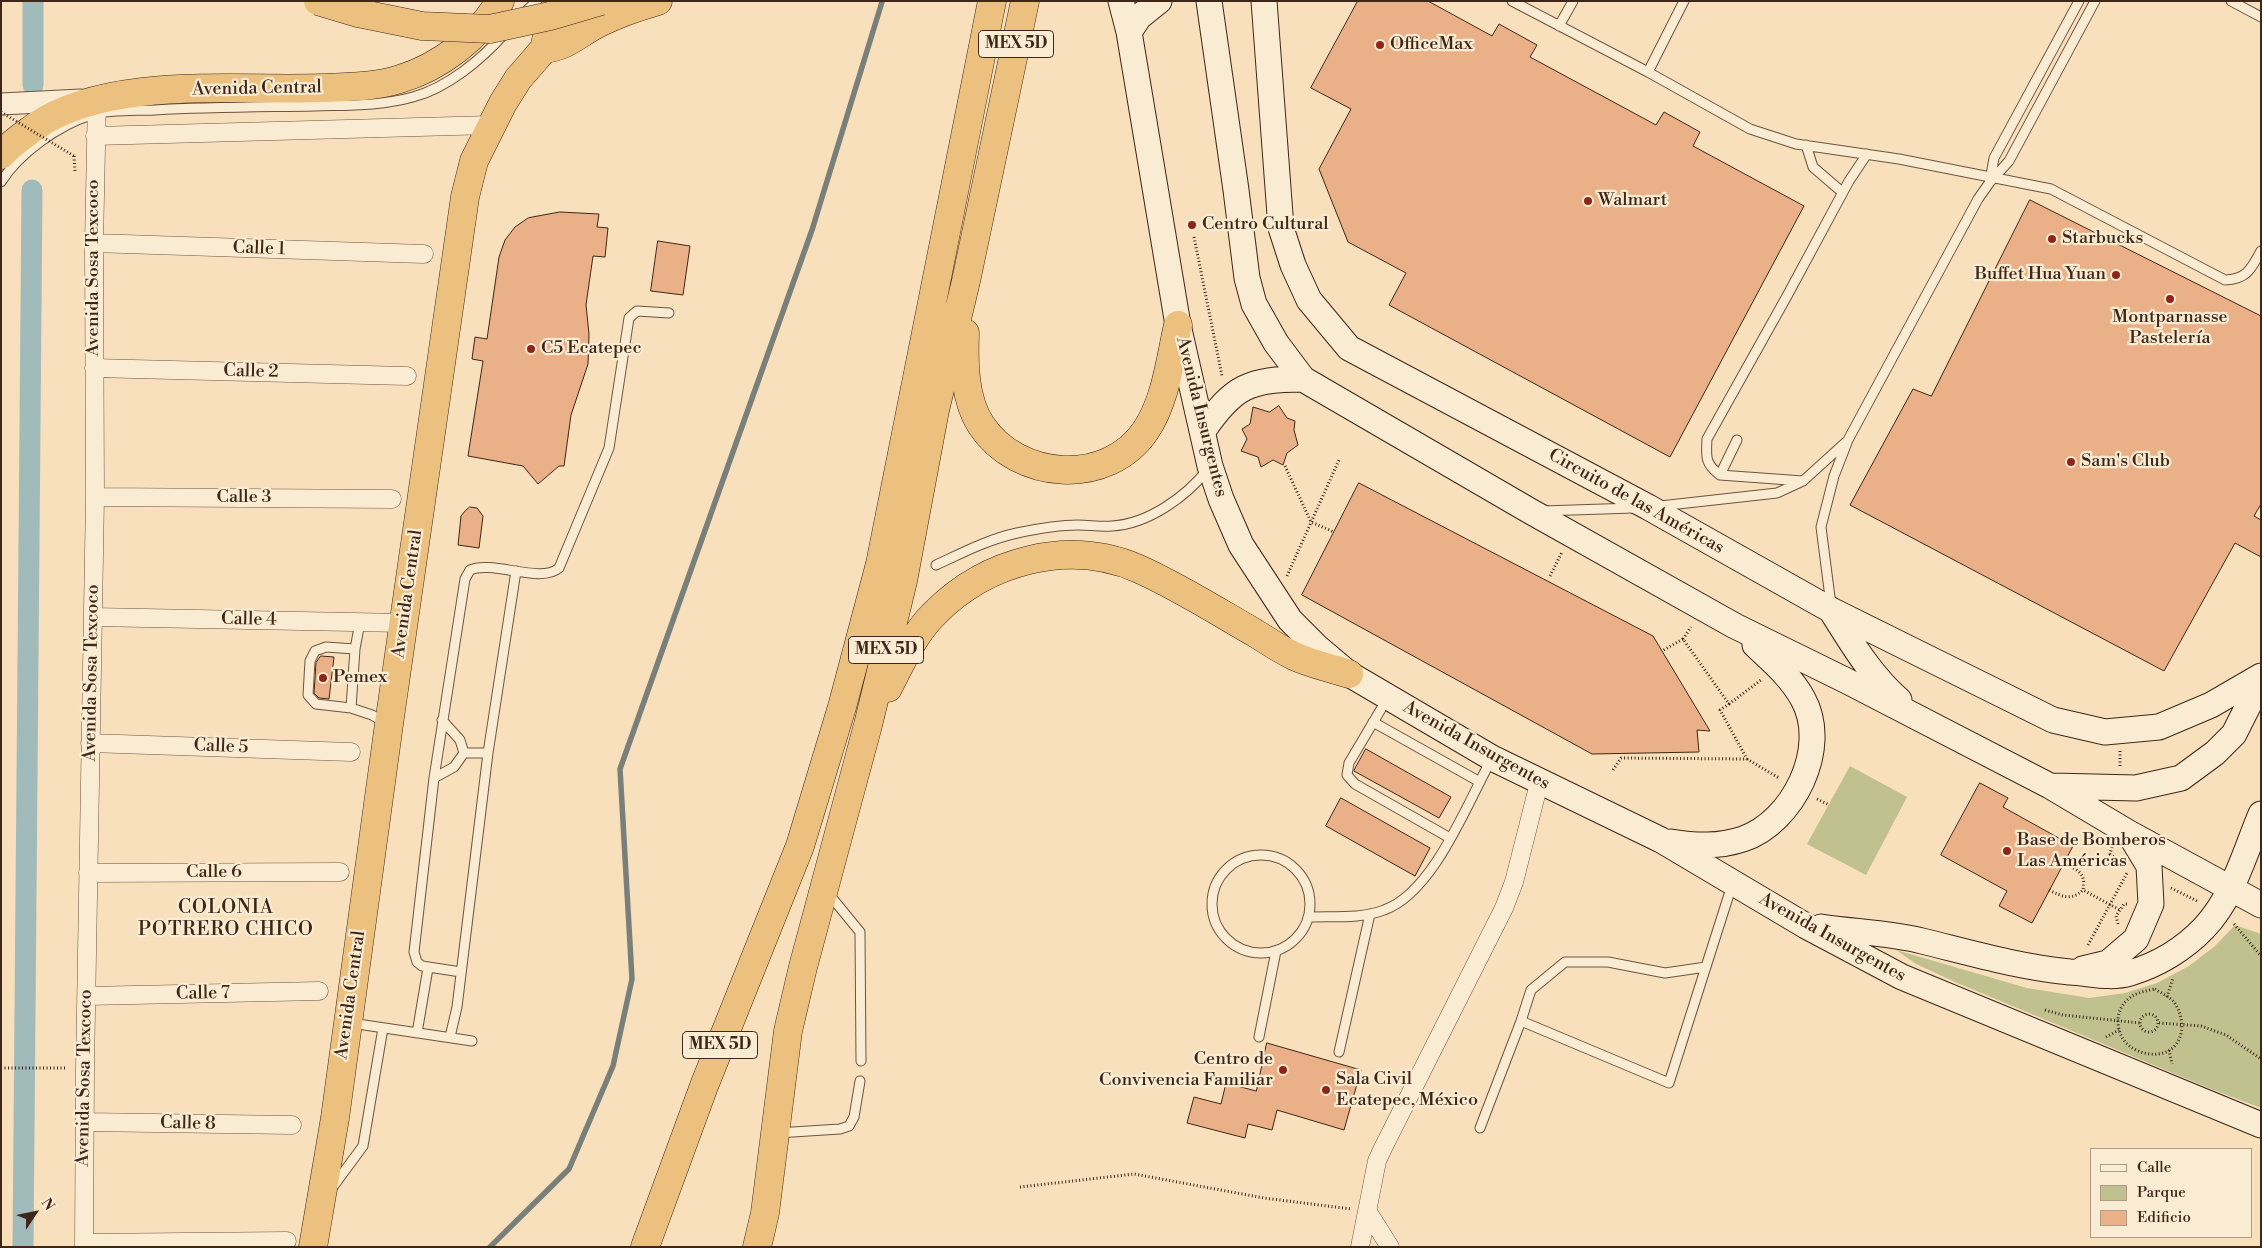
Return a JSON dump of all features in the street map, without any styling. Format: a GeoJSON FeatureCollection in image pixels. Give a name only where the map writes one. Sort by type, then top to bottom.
{"type":"FeatureCollection","features":[{"type":"Feature","properties":{"kind":"highway"},"geometry":{"type":"LineString","coordinates":[[318,1],[358,13],[422,26],[490,29],[550,16],[601,1]]}},
{"type":"Feature","properties":{"kind":"highway","name":"Avenida Central"},"geometry":{"type":"LineString","coordinates":[[1,155],[22,136],[43,122],[79,104],[96,107],[157,91],[362,87],[400,80],[434,64],[472,36],[486,22],[500,1]]}},
{"type":"Feature","properties":{"kind":"highway","name":"Avenida Central"},"geometry":{"type":"LineString","coordinates":[[313,1247],[335,1118],[389,724],[465,197],[474,160],[491,125],[518,79],[544,50],[547,36],[585,1]]}},
{"type":"Feature","properties":{"kind":"highway","name":"Avenida Central"},"geometry":{"type":"LineString","coordinates":[[544,50],[558,48],[596,24],[622,11],[658,1]]}},
{"type":"Feature","properties":{"kind":"highway","name":"MEX 5D"},"geometry":{"type":"LineString","coordinates":[[645,1247],[728,1025],[800,846],[842,707],[880,564],[992,1]]}},
{"type":"Feature","properties":{"kind":"highway","name":"MEX 5D"},"geometry":{"type":"LineString","coordinates":[[758,1247],[765,1213],[788,1031],[802,967],[868,725],[903,580],[936,410],[966,281],[1025,1]]}},
{"type":"Feature","properties":{"kind":"highway"},"geometry":{"type":"LineString","coordinates":[[966,281],[964,362],[972,406],[981,425],[1010,454],[1032,465],[1054,470],[1074,471],[1096,466],[1130,448],[1145,432],[1156,414],[1178,325]]}},
{"type":"Feature","properties":{"kind":"highway"},"geometry":{"type":"LineString","coordinates":[[868,725],[908,649],[933,615],[983,576],[1014,563],[1053,554],[1096,557],[1137,568],[1184,592],[1294,656],[1348,674]]}},
{"type":"Feature","properties":{"kind":"main road","name":"Avenida Insurgentes"},"geometry":{"type":"LineString","coordinates":[[1121,1],[1129,32],[1178,325],[1210,466],[1220,500],[1241,545],[1269,590],[1290,620],[1317,647],[1348,674],[1492,758],[1539,783],[1661,840],[1806,926],[1902,977],[2261,1125]]}},
{"type":"Feature","properties":{"kind":"main road"},"geometry":{"type":"LineString","coordinates":[[1129,32],[1138,18],[1159,1]]}},
{"type":"Feature","properties":{"kind":"main road","name":"Circuito de las Américas"},"geometry":{"type":"LineString","coordinates":[[1264,1],[1281,228],[1293,265],[1309,300],[1349,348],[1648,507],[1831,610],[2053,720],[2105,732],[2159,727],[2211,704],[2261,678]]}},
{"type":"Feature","properties":{"kind":"main road"},"geometry":{"type":"LineString","coordinates":[[1206,3],[1236,190],[1247,278],[1254,304],[1276,344],[1303,379],[1530,511],[1735,626],[1847,681],[2050,786],[2130,833],[2261,905]]}},
{"type":"Feature","properties":{"kind":"main road"},"geometry":{"type":"LineString","coordinates":[[1203,431],[1219,407],[1245,386],[1272,379],[1303,379]]}},
{"type":"Feature","properties":{"kind":"main road"},"geometry":{"type":"LineString","coordinates":[[1831,610],[1883,686],[1926,722]]}},
{"type":"Feature","properties":{"kind":"main road"},"geometry":{"type":"LineString","coordinates":[[1661,840],[1695,846],[1721,845],[1744,839],[1766,828],[1783,811],[1806,770],[1811,748],[1811,725],[1804,700],[1778,666],[1735,626]]}},
{"type":"Feature","properties":{"kind":"main road"},"geometry":{"type":"LineString","coordinates":[[2050,786],[2136,788],[2181,778],[2215,753],[2234,734],[2261,678]]}},
{"type":"Feature","properties":{"kind":"main road"},"geometry":{"type":"LineString","coordinates":[[2077,962],[2096,976],[2129,974],[2179,950],[2204,928],[2217,912],[2231,888],[2261,814]]}},
{"type":"Feature","properties":{"kind":"main road"},"geometry":{"type":"LineString","coordinates":[[1806,926],[1920,940],[1981,957],[2108,963],[2136,939],[2151,904],[2149,866],[2130,833]]}},
{"type":"Feature","properties":{"kind":"street"},"geometry":{"type":"LineString","coordinates":[[1,104],[96,107]]}},
{"type":"Feature","properties":{"kind":"street","name":"Avenida Sosa Texcoco"},"geometry":{"type":"LineString","coordinates":[[84,1245],[84,1122],[95,497],[94,243],[96,107]]}},
{"type":"Feature","properties":{"kind":"street"},"geometry":{"type":"LineString","coordinates":[[95,136],[491,125]]}},
{"type":"Feature","properties":{"kind":"street","name":"Calle 1"},"geometry":{"type":"LineString","coordinates":[[94,243],[424,254]]}},
{"type":"Feature","properties":{"kind":"street","name":"Calle 2"},"geometry":{"type":"LineString","coordinates":[[94,368],[407,376]]}},
{"type":"Feature","properties":{"kind":"street","name":"Calle 3"},"geometry":{"type":"LineString","coordinates":[[95,497],[392,498]]}},
{"type":"Feature","properties":{"kind":"street","name":"Calle 4"},"geometry":{"type":"LineString","coordinates":[[93,617],[404,623]]}},
{"type":"Feature","properties":{"kind":"street","name":"Calle 5"},"geometry":{"type":"LineString","coordinates":[[90,743],[351,752]]}},
{"type":"Feature","properties":{"kind":"street"},"geometry":{"type":"LineString","coordinates":[[1360,1247],[1377,1161],[1509,895],[1539,783]]}},
{"type":"Feature","properties":{"kind":"street","name":"Calle 6"},"geometry":{"type":"LineString","coordinates":[[88,873],[340,872]]}},
{"type":"Feature","properties":{"kind":"street","name":"Calle 7"},"geometry":{"type":"LineString","coordinates":[[87,996],[319,991]]}},
{"type":"Feature","properties":{"kind":"street","name":"Calle 8"},"geometry":{"type":"LineString","coordinates":[[84,1122],[292,1125]]}},
{"type":"Feature","properties":{"kind":"street"},"geometry":{"type":"LineString","coordinates":[[1368,1212],[1390,1247]]}},
{"type":"Feature","properties":{"kind":"street"},"geometry":{"type":"LineString","coordinates":[[84,1245],[287,1241]]}},
{"type":"Feature","properties":{"kind":"lane"},"geometry":{"type":"LineString","coordinates":[[1,182],[16,163],[34,147],[96,107],[118,111],[217,106],[365,105],[414,97],[454,77],[494,46],[537,1]]}},
{"type":"Feature","properties":{"kind":"lane"},"geometry":{"type":"LineString","coordinates":[[1512,1],[1648,72],[1750,129],[1806,145],[1868,154],[1991,179],[2035,184],[2051,188],[2225,280],[2237,280],[2250,271],[2261,251]]}},
{"type":"Feature","properties":{"kind":"lane"},"geometry":{"type":"LineString","coordinates":[[1559,26],[1573,1]]}},
{"type":"Feature","properties":{"kind":"lane"},"geometry":{"type":"LineString","coordinates":[[1648,72],[1684,1]]}},
{"type":"Feature","properties":{"kind":"lane"},"geometry":{"type":"LineString","coordinates":[[1991,179],[1994,158],[2079,1]]}},
{"type":"Feature","properties":{"kind":"lane"},"geometry":{"type":"LineString","coordinates":[[1831,610],[1821,526],[1834,476],[1848,440],[1991,179],[2009,161],[2095,1]]}},
{"type":"Feature","properties":{"kind":"lane"},"geometry":{"type":"LineString","coordinates":[[2231,1],[2261,17]]}},
{"type":"Feature","properties":{"kind":"lane"},"geometry":{"type":"LineString","coordinates":[[1806,145],[1813,167],[1842,192]]}},
{"type":"Feature","properties":{"kind":"lane"},"geometry":{"type":"LineString","coordinates":[[1803,481],[1720,475],[1711,468],[1706,456],[1707,439],[1787,296],[1842,192],[1868,154]]}},
{"type":"Feature","properties":{"kind":"lane"},"geometry":{"type":"LineString","coordinates":[[461,972],[428,968],[417,962],[414,952],[442,720],[467,574],[470,570],[481,567],[546,573],[559,568],[609,448],[629,318],[637,311],[669,313]]}},
{"type":"Feature","properties":{"kind":"lane"},"geometry":{"type":"LineString","coordinates":[[1720,475],[1737,440]]}},
{"type":"Feature","properties":{"kind":"lane"},"geometry":{"type":"LineString","coordinates":[[1530,511],[1648,507],[1777,493],[1803,481],[1848,440]]}},
{"type":"Feature","properties":{"kind":"lane"},"geometry":{"type":"LineString","coordinates":[[936,565],[970,549],[1016,533],[1075,525],[1113,526],[1136,521],[1164,507],[1195,485],[1210,466]]}},
{"type":"Feature","properties":{"kind":"lane"},"geometry":{"type":"LineString","coordinates":[[450,1037],[457,1007],[488,753],[516,571]]}},
{"type":"Feature","properties":{"kind":"lane"},"geometry":{"type":"LineString","coordinates":[[351,708],[355,650],[360,622]]}},
{"type":"Feature","properties":{"kind":"lane"},"geometry":{"type":"LineString","coordinates":[[355,650],[326,647],[316,651],[310,661],[308,690],[311,700],[316,704],[351,708],[372,715],[389,724]]}},
{"type":"Feature","properties":{"kind":"lane"},"geometry":{"type":"LineString","coordinates":[[1388,697],[1349,763],[1347,775],[1350,780],[1450,838]]}},
{"type":"Feature","properties":{"kind":"lane"},"geometry":{"type":"LineString","coordinates":[[442,720],[460,740],[464,753]]}},
{"type":"Feature","properties":{"kind":"lane"},"geometry":{"type":"LineString","coordinates":[[1373,722],[1480,782]]}},
{"type":"Feature","properties":{"kind":"lane"},"geometry":{"type":"LineString","coordinates":[[464,753],[488,753]]}},
{"type":"Feature","properties":{"kind":"lane"},"geometry":{"type":"LineString","coordinates":[[434,778],[454,766],[464,753]]}},
{"type":"Feature","properties":{"kind":"lane"},"geometry":{"type":"LineString","coordinates":[[1308,917],[1370,914],[1390,908],[1413,892],[1426,878],[1450,838],[1492,758]]}},
{"type":"Feature","properties":{"kind":"lane"},"geometry":{"type":"LineString","coordinates":[[1254,855],[1270,856],[1286,861],[1298,872],[1307,886],[1310,902],[1308,917],[1301,932],[1290,943],[1276,951],[1260,953],[1244,950],[1230,942],[1220,930],[1214,915],[1212,899],[1216,883],[1226,870],[1239,860],[1254,855]]}},
{"type":"Feature","properties":{"kind":"lane"},"geometry":{"type":"LineString","coordinates":[[1521,1021],[1669,1083],[1733,882]]}},
{"type":"Feature","properties":{"kind":"lane"},"geometry":{"type":"LineString","coordinates":[[824,888],[860,932],[861,1061]]}},
{"type":"Feature","properties":{"kind":"lane"},"geometry":{"type":"LineString","coordinates":[[1339,1052],[1370,914]]}},
{"type":"Feature","properties":{"kind":"lane"},"geometry":{"type":"LineString","coordinates":[[1258,1037],[1276,951]]}},
{"type":"Feature","properties":{"kind":"lane"},"geometry":{"type":"LineString","coordinates":[[1480,1128],[1531,990],[1566,962],[1608,962],[1665,974],[1706,967]]}},
{"type":"Feature","properties":{"kind":"lane"},"geometry":{"type":"LineString","coordinates":[[417,1033],[428,968]]}},
{"type":"Feature","properties":{"kind":"lane"},"geometry":{"type":"LineString","coordinates":[[347,1022],[472,1041]]}},
{"type":"Feature","properties":{"kind":"lane"},"geometry":{"type":"LineString","coordinates":[[320,1204],[363,1146],[383,1028]]}},
{"type":"Feature","properties":{"kind":"lane"},"geometry":{"type":"LineString","coordinates":[[774,1133],[840,1129],[849,1126],[854,1117],[860,1081]]}},
{"type":"Feature","properties":{"kind":"path"},"geometry":{"type":"LineString","coordinates":[[1,112],[74,156]]}},
{"type":"Feature","properties":{"kind":"path"},"geometry":{"type":"LineString","coordinates":[[1194,237],[1227,400]]}},
{"type":"Feature","properties":{"kind":"path"},"geometry":{"type":"LineString","coordinates":[[1285,578],[1339,460]]}},
{"type":"Feature","properties":{"kind":"path"},"geometry":{"type":"LineString","coordinates":[[1285,466],[1311,522],[1334,532]]}},
{"type":"Feature","properties":{"kind":"path"},"geometry":{"type":"LineString","coordinates":[[1662,651],[1683,639],[1729,704]]}},
{"type":"Feature","properties":{"kind":"path"},"geometry":{"type":"LineString","coordinates":[[1613,770],[1620,758],[1747,759],[1720,710],[1778,666]]}},
{"type":"Feature","properties":{"kind":"path"},"geometry":{"type":"LineString","coordinates":[[2049,890],[2065,898],[2076,897],[2084,890],[2085,880],[2082,874],[2064,863]]}},
{"type":"Feature","properties":{"kind":"path"},"geometry":{"type":"LineString","coordinates":[[2077,962],[2130,866]]}},
{"type":"Feature","properties":{"kind":"path"},"geometry":{"type":"LineString","coordinates":[[2084,890],[2120,910]]}},
{"type":"Feature","properties":{"kind":"path"},"geometry":{"type":"LineString","coordinates":[[2217,912],[2235,925],[2261,956]]}},
{"type":"Feature","properties":{"kind":"path"},"geometry":{"type":"LineString","coordinates":[[2155,989],[2173,1000],[2183,1020],[2182,1024],[2180,1037],[2169,1050],[2154,1054],[2132,1050],[2124,1043],[2118,1016],[2124,1002],[2138,992],[2155,989]]}},
{"type":"Feature","properties":{"kind":"path"},"geometry":{"type":"LineString","coordinates":[[2039,1009],[2063,1014],[2140,1023]]}},
{"type":"Feature","properties":{"kind":"path"},"geometry":{"type":"LineString","coordinates":[[2148,1014],[2154,1015],[2159,1023],[2153,1032],[2146,1033],[2140,1023],[2143,1016],[2148,1014]]}},
{"type":"Feature","properties":{"kind":"path"},"geometry":{"type":"LineString","coordinates":[[2159,1023],[2201,1026],[2226,1035],[2261,1058]]}},
{"type":"Feature","properties":{"kind":"path"},"geometry":{"type":"LineString","coordinates":[[1,1068],[59,1069]]}},
{"type":"Feature","properties":{"kind":"path"},"geometry":{"type":"LineString","coordinates":[[1020,1187],[1134,1174],[1264,1198],[1368,1212]]}},
{"type":"Feature","properties":{"kind":"green space"},"geometry":{"type":"Polygon","coordinates":[[[1850,766],[1907,797],[1866,875],[1807,844],[1850,766]]]}},
{"type":"Feature","properties":{"kind":"green space"},"geometry":{"type":"Polygon","coordinates":[[[2235,925],[2261,934],[2261,1108],[1955,982],[1916,964],[1896,950],[2027,988],[2089,998],[2125,993],[2157,983],[2189,966],[2215,946],[2235,925]]]}},
{"type":"Feature","properties":{"kind":"building"},"geometry":{"type":"Polygon","coordinates":[[[1358,1],[1428,1],[1492,36],[1499,24],[1537,45],[1530,57],[1656,125],[1664,112],[1700,132],[1693,146],[1804,206],[1670,457],[1389,305],[1406,273],[1348,242],[1319,169],[1351,109],[1311,88],[1358,1]]]}},
{"type":"Feature","properties":{"kind":"building"},"geometry":{"type":"Polygon","coordinates":[[[2030,200],[2261,316],[2261,504],[2254,516],[2261,520],[2261,557],[2235,543],[2164,671],[1850,505],[1913,389],[1931,396],[2030,200]]]}},
{"type":"Feature","properties":{"kind":"building","name":"C5 Ecatepec"},"geometry":{"type":"Polygon","coordinates":[[[560,212],[599,214],[597,227],[608,228],[605,257],[593,256],[586,305],[589,334],[588,364],[571,415],[564,466],[559,466],[538,484],[523,466],[468,456],[483,361],[472,359],[475,337],[487,339],[499,257],[505,240],[515,227],[528,218],[560,212]]]}},
{"type":"Feature","properties":{"kind":"building"},"geometry":{"type":"Polygon","coordinates":[[[658,241],[690,246],[683,295],[651,291],[658,241]]]}},
{"type":"Feature","properties":{"kind":"building"},"geometry":{"type":"Polygon","coordinates":[[[1279,406],[1287,418],[1295,421],[1294,430],[1298,445],[1287,453],[1283,465],[1273,460],[1261,467],[1258,457],[1241,451],[1247,439],[1242,429],[1250,424],[1253,407],[1269,412],[1279,406]]]}},
{"type":"Feature","properties":{"kind":"building"},"geometry":{"type":"Polygon","coordinates":[[[1359,483],[1653,636],[1710,731],[1697,730],[1699,752],[1592,754],[1302,595],[1359,483]]]}},
{"type":"Feature","properties":{"kind":"building"},"geometry":{"type":"Polygon","coordinates":[[[470,507],[477,508],[483,516],[479,548],[458,545],[461,516],[470,507]]]}},
{"type":"Feature","properties":{"kind":"building","name":"Pemex"},"geometry":{"type":"Polygon","coordinates":[[[321,656],[334,657],[329,699],[319,698],[314,693],[316,663],[321,656]]]}},
{"type":"Feature","properties":{"kind":"building"},"geometry":{"type":"Polygon","coordinates":[[[1366,749],[1451,797],[1439,818],[1354,771],[1366,749]]]}},
{"type":"Feature","properties":{"kind":"building","name":"Base de Bomberos Las Américas"},"geometry":{"type":"Polygon","coordinates":[[[1980,783],[2008,798],[2003,807],[2073,846],[2032,923],[1999,906],[2007,891],[1941,855],[1980,783]]]}},
{"type":"Feature","properties":{"kind":"building"},"geometry":{"type":"Polygon","coordinates":[[[1341,798],[1430,848],[1415,876],[1326,826],[1341,798]]]}},
{"type":"Feature","properties":{"kind":"building"},"geometry":{"type":"Polygon","coordinates":[[[1267,1043],[1361,1070],[1344,1130],[1277,1110],[1272,1130],[1248,1124],[1245,1138],[1187,1123],[1194,1097],[1221,1104],[1226,1083],[1256,1091],[1267,1043]]]}},
{"type":"Feature","properties":{"kind":"waterway"},"geometry":{"type":"LineString","coordinates":[[33,1],[33,85]]}},
{"type":"Feature","properties":{"kind":"waterway"},"geometry":{"type":"LineString","coordinates":[[490,1247],[569,1169],[613,1066],[632,979],[620,769],[812,230],[882,2]]}},
{"type":"Feature","properties":{"kind":"waterway"},"geometry":{"type":"LineString","coordinates":[[23,1247],[32,190]]}},
{"type":"Feature","properties":{"kind":"place","name":"OfficeMax"},"geometry":{"type":"Point","coordinates":[1380,45]}},
{"type":"Feature","properties":{"kind":"place","name":"Walmart"},"geometry":{"type":"Point","coordinates":[1588,201]}},
{"type":"Feature","properties":{"kind":"place","name":"Centro Cultural"},"geometry":{"type":"Point","coordinates":[1192,225]}},
{"type":"Feature","properties":{"kind":"place","name":"Starbucks"},"geometry":{"type":"Point","coordinates":[2052,239]}},
{"type":"Feature","properties":{"kind":"place","name":"Buffet Hua Yuan"},"geometry":{"type":"Point","coordinates":[2116,275]}},
{"type":"Feature","properties":{"kind":"place","name":"Montparnasse Pastelería"},"geometry":{"type":"Point","coordinates":[2170,299]}},
{"type":"Feature","properties":{"kind":"place","name":"C5 Ecatepec"},"geometry":{"type":"Point","coordinates":[531,349]}},
{"type":"Feature","properties":{"kind":"place","name":"Sam's Club"},"geometry":{"type":"Point","coordinates":[2071,462]}},
{"type":"Feature","properties":{"kind":"place","name":"Pemex"},"geometry":{"type":"Point","coordinates":[323,678]}},
{"type":"Feature","properties":{"kind":"place","name":"Base de Bomberos Las Américas"},"geometry":{"type":"Point","coordinates":[2007,851]}},
{"type":"Feature","properties":{"kind":"place","name":"Centro de Convivencia Familiar"},"geometry":{"type":"Point","coordinates":[1283,1070]}},
{"type":"Feature","properties":{"kind":"place","name":"Sala Civil Ecatepec, México"},"geometry":{"type":"Point","coordinates":[1326,1090]}},
{"type":"Feature","properties":{"kind":"district","name":"COLONIA POTRERO CHICO"},"geometry":{"type":"Point","coordinates":[226,919]}}]}
